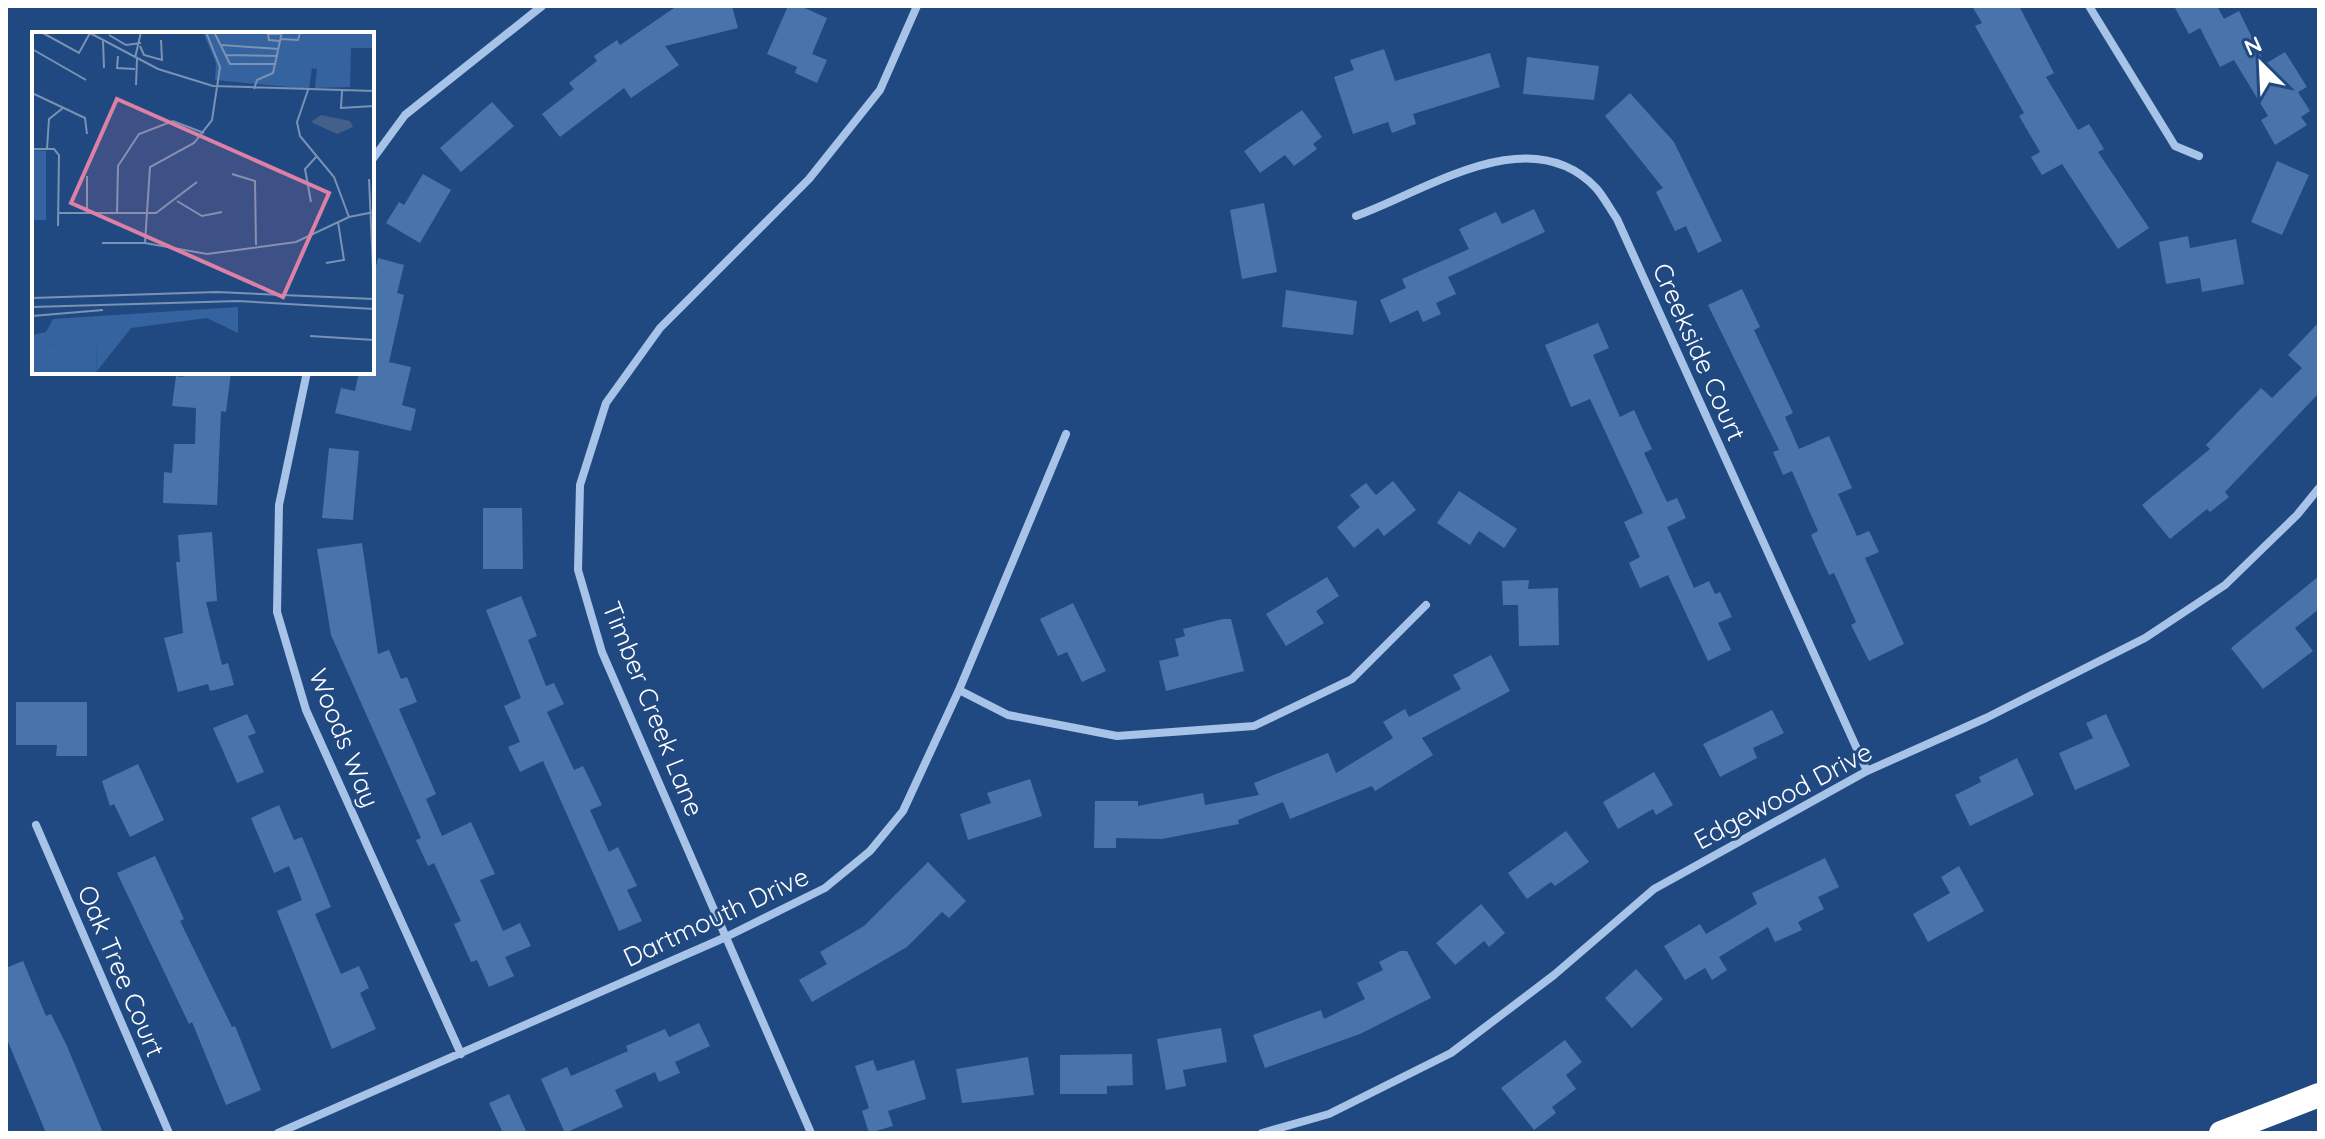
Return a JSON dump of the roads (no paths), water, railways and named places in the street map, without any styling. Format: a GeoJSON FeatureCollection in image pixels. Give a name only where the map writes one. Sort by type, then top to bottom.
{"type":"FeatureCollection","features":[{"type":"Feature","properties":{"kind":"highway"},"geometry":{"type":"LineString","coordinates":[[2221,1133],[2319,1095]]}},
{"type":"Feature","properties":{"kind":"street"},"geometry":{"type":"LineString","coordinates":[[374,157],[405,115],[542,6]]}},
{"type":"Feature","properties":{"kind":"street","name":"Timber Creek Lane"},"geometry":{"type":"LineString","coordinates":[[811,1133],[602,652],[578,570],[580,485],[606,403],[660,328],[809,179],[880,90],[917,6]]}},
{"type":"Feature","properties":{"kind":"street"},"geometry":{"type":"LineString","coordinates":[[2089,6],[2175,146],[2199,156]]}},
{"type":"Feature","properties":{"kind":"street","name":"Creekside Court"},"geometry":{"type":"LineString","coordinates":[[1356,216],[1481,165],[1522,156],[1561,165],[1595,187],[1617,219],[1867,771]]}},
{"type":"Feature","properties":{"kind":"street","name":"Woods Way"},"geometry":{"type":"LineString","coordinates":[[307,374],[279,505],[277,612],[306,710],[461,1054]]}},
{"type":"Feature","properties":{"kind":"street","name":"Dartmouth Drive"},"geometry":{"type":"LineString","coordinates":[[278,1133],[726,937],[825,888],[870,851],[903,811],[959,690],[1066,434]]}},
{"type":"Feature","properties":{"kind":"street","name":"Edgewood Drive"},"geometry":{"type":"LineString","coordinates":[[1262,1133],[1329,1114],[1451,1053],[1554,975],[1654,889],[1867,771],[1986,718],[2145,638],[2225,585],[2319,488]]}},
{"type":"Feature","properties":{"kind":"street"},"geometry":{"type":"LineString","coordinates":[[959,690],[1008,715],[1117,736],[1254,726],[1352,679],[1426,605]]}},
{"type":"Feature","properties":{"kind":"street","name":"Oak Tree Court"},"geometry":{"type":"LineString","coordinates":[[36,825],[169,1133]]}}]}
